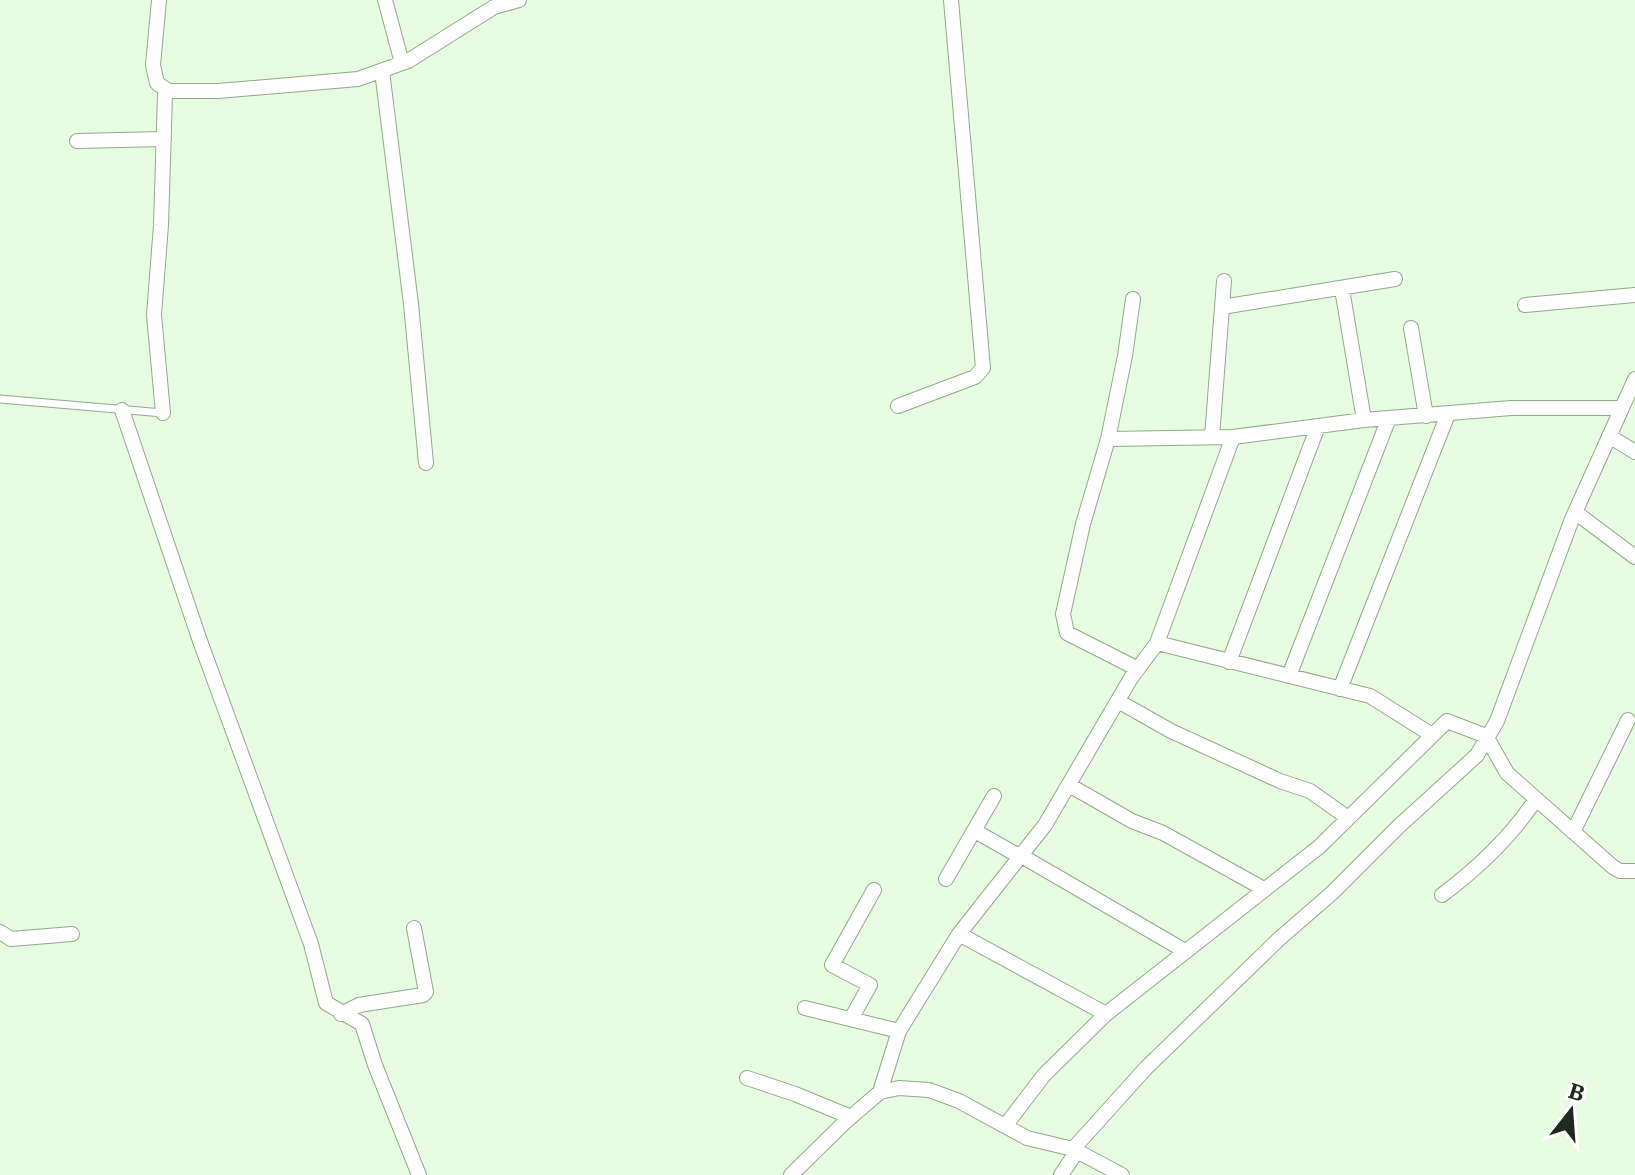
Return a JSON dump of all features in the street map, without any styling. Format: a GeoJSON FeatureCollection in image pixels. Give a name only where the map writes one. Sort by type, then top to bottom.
{"type":"FeatureCollection","features":[{"type":"Feature","properties":{"kind":"street"},"geometry":{"type":"LineString","coordinates":[[159,0],[153,65],[157,83],[168,91],[218,91],[358,79],[402,63],[494,7],[519,0]]}},
{"type":"Feature","properties":{"kind":"street"},"geometry":{"type":"LineString","coordinates":[[385,0],[402,63]]}},
{"type":"Feature","properties":{"kind":"street"},"geometry":{"type":"LineString","coordinates":[[898,406],[975,377],[983,368],[951,0]]}},
{"type":"Feature","properties":{"kind":"street"},"geometry":{"type":"LineString","coordinates":[[382,71],[411,304],[426,463]]}},
{"type":"Feature","properties":{"kind":"street"},"geometry":{"type":"LineString","coordinates":[[163,413],[154,315],[161,225],[165,94],[168,91]]}},
{"type":"Feature","properties":{"kind":"street"},"geometry":{"type":"LineString","coordinates":[[77,141],[164,139]]}},
{"type":"Feature","properties":{"kind":"street"},"geometry":{"type":"LineString","coordinates":[[1222,307],[1395,279]]}},
{"type":"Feature","properties":{"kind":"street"},"geometry":{"type":"LineString","coordinates":[[1212,437],[1224,281]]}},
{"type":"Feature","properties":{"kind":"street"},"geometry":{"type":"LineString","coordinates":[[1342,289],[1364,420]]}},
{"type":"Feature","properties":{"kind":"street"},"geometry":{"type":"LineString","coordinates":[[1525,305],[1635,295]]}},
{"type":"Feature","properties":{"kind":"street"},"geometry":{"type":"LineString","coordinates":[[1133,299],[1108,439],[1083,524],[1063,614],[1067,633],[1138,669]]}},
{"type":"Feature","properties":{"kind":"street"},"geometry":{"type":"LineString","coordinates":[[1411,328],[1426,416]]}},
{"type":"Feature","properties":{"kind":"street"},"geometry":{"type":"LineString","coordinates":[[1061,1175],[1075,1150],[1146,1068],[1477,755],[1497,721],[1575,512],[1635,379]]}},
{"type":"Feature","properties":{"kind":"street"},"geometry":{"type":"LineString","coordinates":[[1108,439],[1233,437],[1364,420],[1511,408],[1621,408]]}},
{"type":"Feature","properties":{"kind":"street"},"geometry":{"type":"LineString","coordinates":[[122,410],[200,641],[311,944],[326,1003],[362,1024],[419,1175]]}},
{"type":"Feature","properties":{"kind":"street"},"geometry":{"type":"LineString","coordinates":[[1340,689],[1448,414]]}},
{"type":"Feature","properties":{"kind":"street"},"geometry":{"type":"LineString","coordinates":[[1289,676],[1389,418]]}},
{"type":"Feature","properties":{"kind":"street"},"geometry":{"type":"LineString","coordinates":[[1229,662],[1318,426]]}},
{"type":"Feature","properties":{"kind":"street"},"geometry":{"type":"LineString","coordinates":[[1609,436],[1635,452]]}},
{"type":"Feature","properties":{"kind":"street"},"geometry":{"type":"LineString","coordinates":[[880,1092],[899,1031],[959,934],[1045,825],[1118,701],[1157,643],[1233,437]]}},
{"type":"Feature","properties":{"kind":"street"},"geometry":{"type":"LineString","coordinates":[[1575,512],[1635,557]]}},
{"type":"Feature","properties":{"kind":"street"},"geometry":{"type":"LineString","coordinates":[[1157,643],[1370,696],[1432,735]]}},
{"type":"Feature","properties":{"kind":"street"},"geometry":{"type":"LineString","coordinates":[[1118,701],[1171,731],[1280,781],[1310,791],[1348,818]]}},
{"type":"Feature","properties":{"kind":"street"},"geometry":{"type":"LineString","coordinates":[[1573,832],[1628,720]]}},
{"type":"Feature","properties":{"kind":"street"},"geometry":{"type":"LineString","coordinates":[[1005,1126],[1044,1075],[1106,1014],[1319,847],[1447,721],[1486,736],[1507,773],[1613,867],[1631,872],[1635,855]]}},
{"type":"Feature","properties":{"kind":"street"},"geometry":{"type":"LineString","coordinates":[[1069,785],[1264,889]]}},
{"type":"Feature","properties":{"kind":"street"},"geometry":{"type":"LineString","coordinates":[[946,879],[994,796]]}},
{"type":"Feature","properties":{"kind":"street"},"geometry":{"type":"LineString","coordinates":[[1442,895],[1471,873],[1521,822],[1536,799]]}},
{"type":"Feature","properties":{"kind":"street"},"geometry":{"type":"LineString","coordinates":[[975,831],[1185,951]]}},
{"type":"Feature","properties":{"kind":"street"},"geometry":{"type":"LineString","coordinates":[[851,1019],[870,985],[832,965],[874,890]]}},
{"type":"Feature","properties":{"kind":"street"},"geometry":{"type":"LineString","coordinates":[[341,1014],[359,1005],[426,992],[414,928]]}},
{"type":"Feature","properties":{"kind":"street"},"geometry":{"type":"LineString","coordinates":[[0,932],[11,939],[72,934]]}},
{"type":"Feature","properties":{"kind":"street"},"geometry":{"type":"LineString","coordinates":[[959,934],[1106,1014]]}},
{"type":"Feature","properties":{"kind":"street"},"geometry":{"type":"LineString","coordinates":[[805,1008],[899,1031]]}},
{"type":"Feature","properties":{"kind":"street"},"geometry":{"type":"LineString","coordinates":[[747,1078],[851,1117]]}},
{"type":"Feature","properties":{"kind":"street"},"geometry":{"type":"LineString","coordinates":[[791,1175],[880,1092],[899,1088],[929,1090],[959,1101],[1027,1138],[1075,1150],[1122,1175]]}},
{"type":"Feature","properties":{"kind":"lane"},"geometry":{"type":"LineString","coordinates":[[0,399],[163,413]]}}]}
